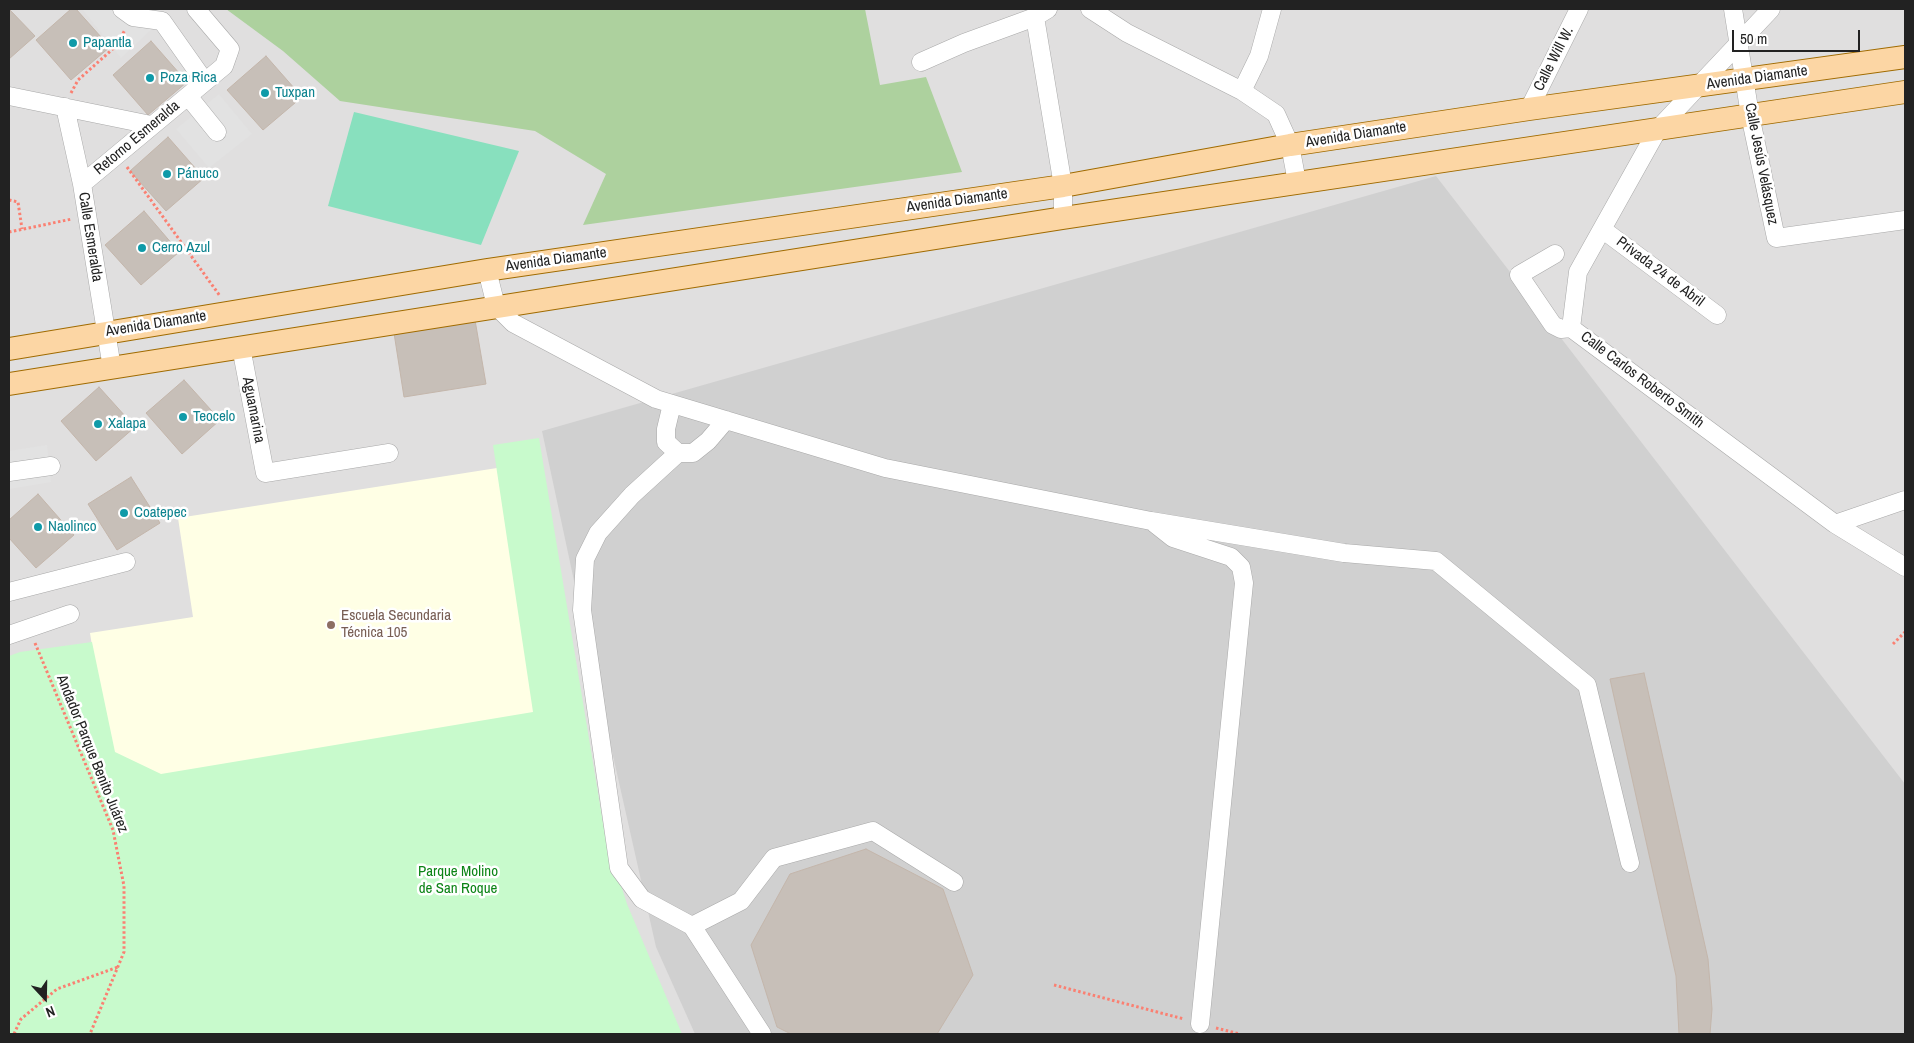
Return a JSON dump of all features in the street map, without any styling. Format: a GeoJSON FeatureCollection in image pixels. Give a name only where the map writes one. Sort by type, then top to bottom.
{"type":"FeatureCollection","features":[{"type":"Feature","properties":{"kind":"main road","name":"Avenida Diamante"},"geometry":{"type":"LineString","coordinates":[[9,348],[487,270],[1063,186],[1290,145],[1529,109],[1905,57]]}},
{"type":"Feature","properties":{"kind":"main road"},"geometry":{"type":"LineString","coordinates":[[9,384],[1063,218],[1905,92]]}},
{"type":"Feature","properties":{"kind":"main road"},"geometry":{"type":"LineString","coordinates":[[320,298],[326,334]]}},
{"type":"Feature","properties":{"kind":"street","name":"Retorno Esmeralda"},"geometry":{"type":"LineString","coordinates":[[82,184],[224,66],[230,49],[196,9]]}},
{"type":"Feature","properties":{"kind":"street"},"geometry":{"type":"LineString","coordinates":[[1090,9],[1127,33],[1242,91],[1276,114],[1290,145],[1297,182]]}},
{"type":"Feature","properties":{"kind":"street"},"geometry":{"type":"LineString","coordinates":[[1242,91],[1259,56],[1272,9]]}},
{"type":"Feature","properties":{"kind":"street","name":"Calle Will W."},"geometry":{"type":"LineString","coordinates":[[1529,109],[1579,9]]}},
{"type":"Feature","properties":{"kind":"street","name":"Calle Jesús Velásquez"},"geometry":{"type":"LineString","coordinates":[[1734,9],[1750,115],[1776,238],[1905,220]]}},
{"type":"Feature","properties":{"kind":"street","name":"Calle Carlos Roberto Smith"},"geometry":{"type":"LineString","coordinates":[[1771,9],[1658,129],[1578,272],[1571,328],[1835,524],[1905,567]]}},
{"type":"Feature","properties":{"kind":"street"},"geometry":{"type":"LineString","coordinates":[[127,13],[162,22],[205,82]]}},
{"type":"Feature","properties":{"kind":"street"},"geometry":{"type":"LineString","coordinates":[[921,62],[1042,13],[1063,186],[1063,218]]}},
{"type":"Feature","properties":{"kind":"street"},"geometry":{"type":"LineString","coordinates":[[9,96],[151,125]]}},
{"type":"Feature","properties":{"kind":"street"},"geometry":{"type":"LineString","coordinates":[[188,96],[217,132]]}},
{"type":"Feature","properties":{"kind":"street","name":"Calle Esmeralda"},"geometry":{"type":"LineString","coordinates":[[65,107],[82,184],[112,368]]}},
{"type":"Feature","properties":{"kind":"street","name":"Privada 24 de Abril"},"geometry":{"type":"LineString","coordinates":[[1602,229],[1717,314]]}},
{"type":"Feature","properties":{"kind":"street"},"geometry":{"type":"LineString","coordinates":[[1555,254],[1519,275],[1553,325],[1561,329],[1571,328]]}},
{"type":"Feature","properties":{"kind":"street"},"geometry":{"type":"LineString","coordinates":[[487,270],[496,306],[514,323],[656,399],[672,404],[885,468],[1152,521],[1344,553],[1436,561],[1587,685],[1630,862]]}},
{"type":"Feature","properties":{"kind":"street","name":"Aguamarina"},"geometry":{"type":"LineString","coordinates":[[241,346],[265,473],[389,453]]}},
{"type":"Feature","properties":{"kind":"street"},"geometry":{"type":"LineString","coordinates":[[672,404],[666,428],[666,442],[678,453]]}},
{"type":"Feature","properties":{"kind":"street"},"geometry":{"type":"LineString","coordinates":[[726,420],[708,441],[693,453],[678,453],[632,495],[598,533],[585,559],[582,610],[619,868],[642,899],[692,926],[762,1034]]}},
{"type":"Feature","properties":{"kind":"street"},"geometry":{"type":"LineString","coordinates":[[9,472],[51,466]]}},
{"type":"Feature","properties":{"kind":"street"},"geometry":{"type":"LineString","coordinates":[[1835,524],[1905,500]]}},
{"type":"Feature","properties":{"kind":"street"},"geometry":{"type":"LineString","coordinates":[[1152,521],[1173,538],[1231,557],[1240,567],[1244,583],[1200,1024]]}},
{"type":"Feature","properties":{"kind":"street"},"geometry":{"type":"LineString","coordinates":[[9,592],[126,562]]}},
{"type":"Feature","properties":{"kind":"street"},"geometry":{"type":"LineString","coordinates":[[9,634],[70,614]]}},
{"type":"Feature","properties":{"kind":"street"},"geometry":{"type":"LineString","coordinates":[[692,926],[741,901],[774,858],[873,831],[954,882]]}},
{"type":"Feature","properties":{"kind":"path"},"geometry":{"type":"LineString","coordinates":[[65,107],[78,80],[115,47],[127,13]]}},
{"type":"Feature","properties":{"kind":"path"},"geometry":{"type":"LineString","coordinates":[[118,155],[232,312]]}},
{"type":"Feature","properties":{"kind":"path"},"geometry":{"type":"LineString","coordinates":[[9,200],[18,202],[22,229]]}},
{"type":"Feature","properties":{"kind":"path"},"geometry":{"type":"LineString","coordinates":[[9,232],[87,216]]}},
{"type":"Feature","properties":{"kind":"path","name":"Andador Parque Benito Juárez"},"geometry":{"type":"LineString","coordinates":[[29,628],[113,830],[124,886],[124,952],[90,1034]]}},
{"type":"Feature","properties":{"kind":"path"},"geometry":{"type":"LineString","coordinates":[[1893,644],[1905,632]]}},
{"type":"Feature","properties":{"kind":"path"},"geometry":{"type":"LineString","coordinates":[[14,1034],[21,1019],[57,989],[118,967]]}},
{"type":"Feature","properties":{"kind":"path"},"geometry":{"type":"LineString","coordinates":[[1054,985],[1240,1034]]}},
{"type":"Feature","properties":{"kind":"shaded area"},"geometry":{"type":"Polygon","coordinates":[[[9,9],[1905,9],[1905,1034],[9,1034],[9,9]]]}},
{"type":"Feature","properties":{"kind":"shaded area"},"geometry":{"type":"Polygon","coordinates":[[[82,9],[157,9],[166,16],[121,58],[82,9]]]}},
{"type":"Feature","properties":{"kind":"shaded area"},"geometry":{"type":"Polygon","coordinates":[[[219,94],[252,134],[209,168],[176,129],[219,94]]]}},
{"type":"Feature","properties":{"kind":"shaded area"},"geometry":{"type":"Polygon","coordinates":[[[1436,176],[1905,784],[1905,1034],[695,1034],[656,947],[542,431],[1436,176]]]}},
{"type":"Feature","properties":{"kind":"shaded area"},"geometry":{"type":"Polygon","coordinates":[[[47,445],[51,482],[9,489],[9,451],[47,445]]]}},
{"type":"Feature","properties":{"kind":"shaded area","name":"Escuela Secundaria Técnica 105"},"geometry":{"type":"Polygon","coordinates":[[[497,468],[536,720],[114,786],[90,633],[193,617],[178,518],[497,468]]]}},
{"type":"Feature","properties":{"kind":"green space"},"geometry":{"type":"Polygon","coordinates":[[[226,9],[865,9],[880,85],[926,77],[962,172],[583,225],[606,174],[535,131],[340,101],[283,51],[226,9]]]}},
{"type":"Feature","properties":{"kind":"green space"},"geometry":{"type":"Polygon","coordinates":[[[354,112],[519,151],[481,245],[328,206],[354,112]]]}},
{"type":"Feature","properties":{"kind":"green space","name":"Parque Molino de San Roque"},"geometry":{"type":"Polygon","coordinates":[[[539,438],[605,835],[627,904],[682,1034],[9,1034],[9,656],[20,652],[92,642],[115,752],[161,774],[533,712],[493,445],[539,438]]]}},
{"type":"Feature","properties":{"kind":"building"},"geometry":{"type":"Polygon","coordinates":[[[9,9],[35,36],[9,59],[9,9]]]}},
{"type":"Feature","properties":{"kind":"building","name":"Papantla"},"geometry":{"type":"Polygon","coordinates":[[[71,9],[76,9],[110,47],[71,80],[36,40],[71,9]]]}},
{"type":"Feature","properties":{"kind":"building","name":"Poza Rica"},"geometry":{"type":"Polygon","coordinates":[[[151,41],[187,82],[148,115],[113,75],[151,41]]]}},
{"type":"Feature","properties":{"kind":"building","name":"Tuxpan"},"geometry":{"type":"Polygon","coordinates":[[[266,56],[302,97],[263,130],[227,90],[266,56]]]}},
{"type":"Feature","properties":{"kind":"building","name":"Pánuco"},"geometry":{"type":"Polygon","coordinates":[[[168,137],[204,178],[166,211],[130,171],[168,137]]]}},
{"type":"Feature","properties":{"kind":"building","name":"Cerro Azul"},"geometry":{"type":"Polygon","coordinates":[[[144,211],[179,252],[141,285],[105,245],[144,211]]]}},
{"type":"Feature","properties":{"kind":"building"},"geometry":{"type":"Polygon","coordinates":[[[475,320],[486,384],[404,397],[394,333],[475,320]]]}},
{"type":"Feature","properties":{"kind":"building","name":"Teocelo"},"geometry":{"type":"Polygon","coordinates":[[[184,380],[220,420],[182,454],[146,413],[184,380]]]}},
{"type":"Feature","properties":{"kind":"building","name":"Xalapa"},"geometry":{"type":"Polygon","coordinates":[[[99,387],[135,427],[96,461],[61,421],[99,387]]]}},
{"type":"Feature","properties":{"kind":"building","name":"Coatepec"},"geometry":{"type":"Polygon","coordinates":[[[131,477],[160,523],[117,550],[88,504],[131,477]]]}},
{"type":"Feature","properties":{"kind":"building","name":"Naolinco"},"geometry":{"type":"Polygon","coordinates":[[[38,494],[74,535],[36,568],[9,538],[9,520],[38,494]]]}},
{"type":"Feature","properties":{"kind":"building"},"geometry":{"type":"Polygon","coordinates":[[[1644,673],[1708,959],[1712,1009],[1710,1034],[1679,1034],[1676,976],[1610,679],[1644,673]]]}},
{"type":"Feature","properties":{"kind":"building"},"geometry":{"type":"Polygon","coordinates":[[[866,849],[943,889],[973,975],[937,1034],[791,1034],[777,1027],[751,945],[790,874],[866,849]]]}},
{"type":"Feature","properties":{"kind":"place","name":"Papantla"},"geometry":{"type":"Point","coordinates":[73,43]}},
{"type":"Feature","properties":{"kind":"place","name":"Poza Rica"},"geometry":{"type":"Point","coordinates":[150,78]}},
{"type":"Feature","properties":{"kind":"place","name":"Tuxpan"},"geometry":{"type":"Point","coordinates":[265,93]}},
{"type":"Feature","properties":{"kind":"place","name":"Pánuco"},"geometry":{"type":"Point","coordinates":[167,174]}},
{"type":"Feature","properties":{"kind":"place","name":"Cerro Azul"},"geometry":{"type":"Point","coordinates":[142,248]}},
{"type":"Feature","properties":{"kind":"place","name":"Teocelo"},"geometry":{"type":"Point","coordinates":[183,417]}},
{"type":"Feature","properties":{"kind":"place","name":"Xalapa"},"geometry":{"type":"Point","coordinates":[98,424]}},
{"type":"Feature","properties":{"kind":"place","name":"Coatepec"},"geometry":{"type":"Point","coordinates":[124,513]}},
{"type":"Feature","properties":{"kind":"place","name":"Naolinco"},"geometry":{"type":"Point","coordinates":[38,527]}},
{"type":"Feature","properties":{"kind":"place","name":"Escuela Secundaria Técnica 105"},"geometry":{"type":"Point","coordinates":[331,625]}}]}
